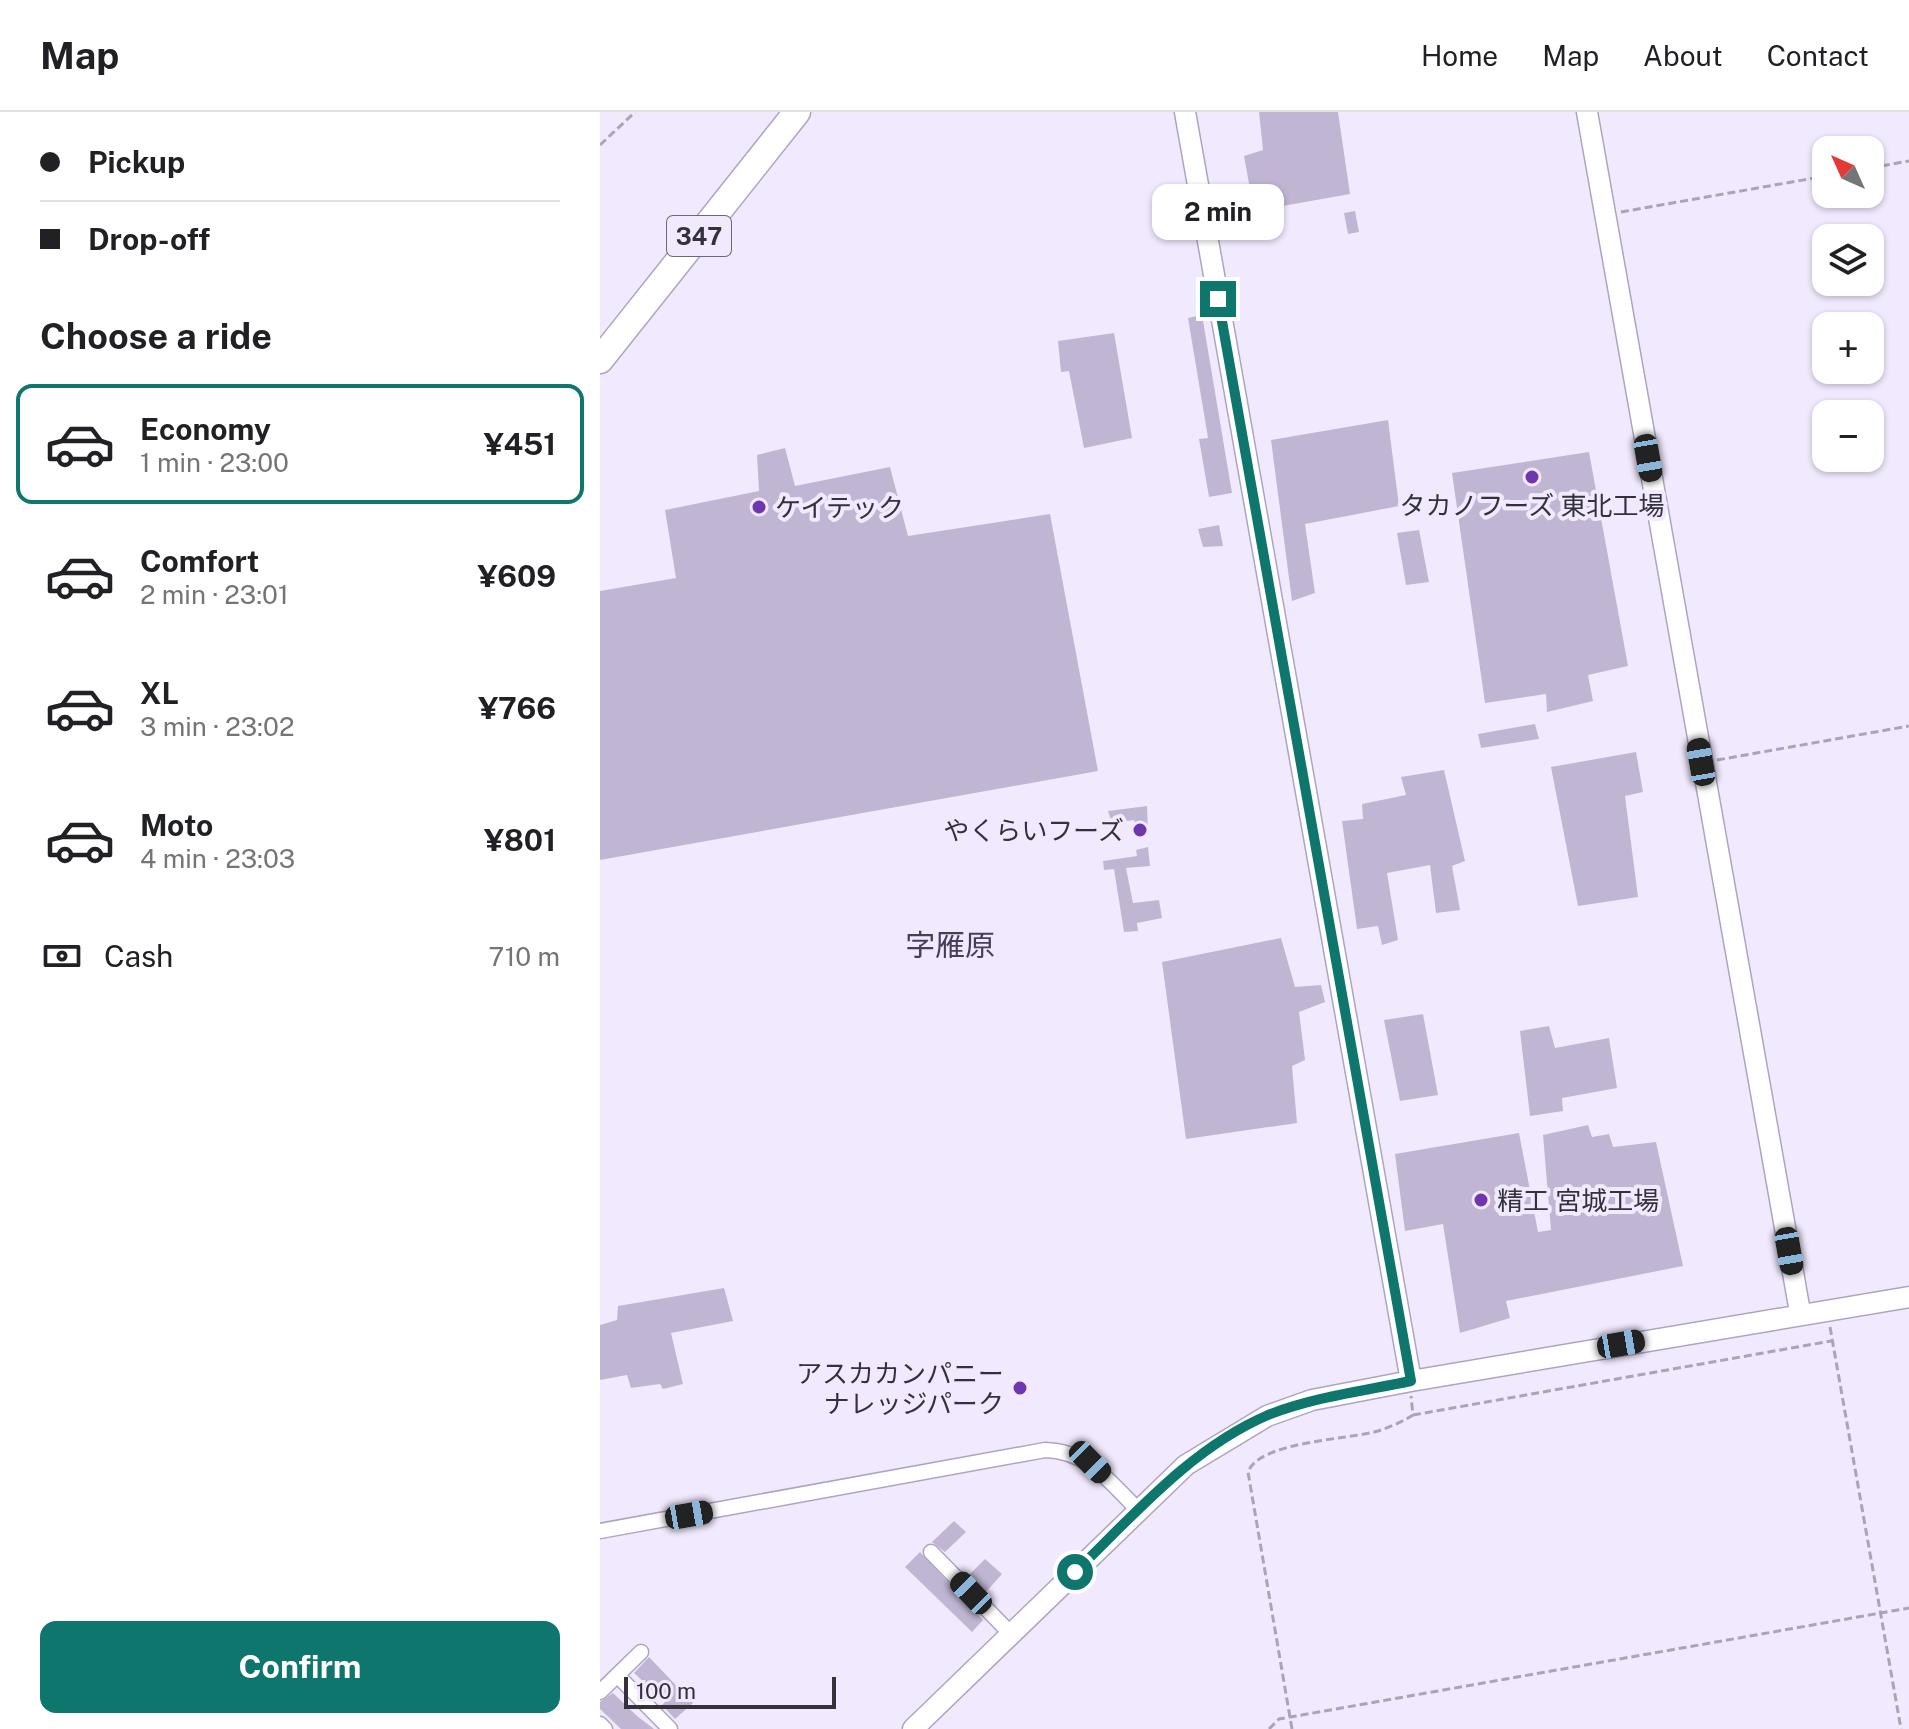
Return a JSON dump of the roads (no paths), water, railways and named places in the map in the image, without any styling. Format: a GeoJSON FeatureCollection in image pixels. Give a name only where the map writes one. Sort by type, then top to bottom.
{"type":"FeatureCollection","features":[{"type":"Feature","properties":{"kind":"highway","name":"347"},"geometry":{"type":"LineString","coordinates":[[600,360],[797,112]]}},
{"type":"Feature","properties":{"kind":"street"},"geometry":{"type":"LineString","coordinates":[[1185,112],[1411,1391]]}},
{"type":"Feature","properties":{"kind":"street"},"geometry":{"type":"LineString","coordinates":[[1587,112],[1800,1312]]}},
{"type":"Feature","properties":{"kind":"street"},"geometry":{"type":"LineString","coordinates":[[913,1729],[1186,1465],[1267,1416],[1312,1400],[1411,1391],[1800,1312],[1909,1297]]}},
{"type":"Feature","properties":{"kind":"street"},"geometry":{"type":"LineString","coordinates":[[600,1531],[1045,1450],[1076,1454],[1090,1462],[1138,1510]]}},
{"type":"Feature","properties":{"kind":"street"},"geometry":{"type":"LineString","coordinates":[[931,1552],[1011,1634]]}},
{"type":"Feature","properties":{"kind":"street"},"geometry":{"type":"LineString","coordinates":[[600,1692],[641,1652]]}},
{"type":"Feature","properties":{"kind":"street"},"geometry":{"type":"LineString","coordinates":[[617,1675],[670,1729]]}},
{"type":"Feature","properties":{"kind":"street"},"geometry":{"type":"LineString","coordinates":[[600,1724],[605,1729]]}},
{"type":"Feature","properties":{"kind":"place","name":"タカノフーズ 東北工場"},"geometry":{"type":"Point","coordinates":[1532,477]}},
{"type":"Feature","properties":{"kind":"place","name":"ケイテック"},"geometry":{"type":"Point","coordinates":[759,507]}},
{"type":"Feature","properties":{"kind":"place","name":"やくらいフーズ"},"geometry":{"type":"Point","coordinates":[1140,830]}},
{"type":"Feature","properties":{"kind":"place","name":"精工 宮城工場"},"geometry":{"type":"Point","coordinates":[1481,1200]}},
{"type":"Feature","properties":{"kind":"place","name":"アスカカンパニー ナレッジパーク"},"geometry":{"type":"Point","coordinates":[1020,1388]}},
{"type":"Feature","properties":{"kind":"district","name":"字雁原"},"geometry":{"type":"Point","coordinates":[950,945]}}]}
